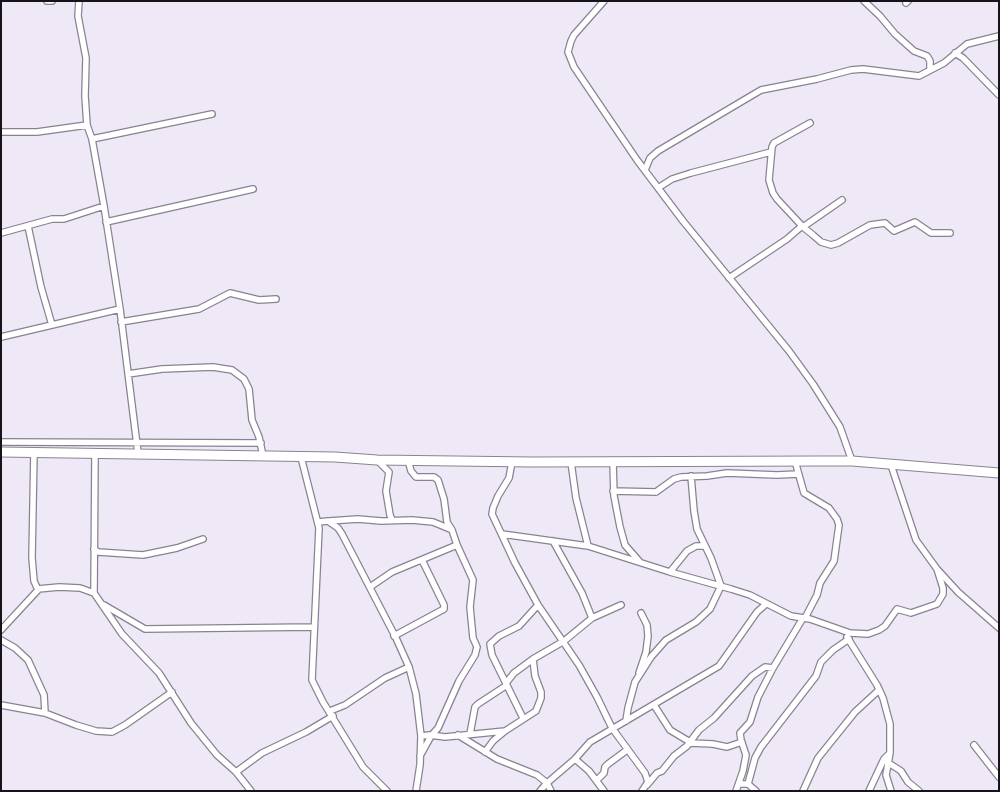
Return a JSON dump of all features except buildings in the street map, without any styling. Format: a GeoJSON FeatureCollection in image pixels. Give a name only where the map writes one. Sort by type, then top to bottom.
{"type":"FeatureCollection","features":[{"type":"Feature","properties":{"kind":"street"},"geometry":{"type":"LineString","coordinates":[[47,2],[52,1]]}},
{"type":"Feature","properties":{"kind":"street"},"geometry":{"type":"LineString","coordinates":[[80,1],[78,16],[86,58],[85,96],[87,125],[92,139],[120,309],[138,454]]}},
{"type":"Feature","properties":{"kind":"street"},"geometry":{"type":"LineString","coordinates":[[604,1],[574,35],[569,45],[568,52],[578,74],[658,188],[728,278],[790,352],[813,384],[840,427],[852,461]]}},
{"type":"Feature","properties":{"kind":"street"},"geometry":{"type":"LineString","coordinates":[[864,1],[914,51],[927,56],[930,61],[930,70]]}},
{"type":"Feature","properties":{"kind":"street"},"geometry":{"type":"LineString","coordinates":[[645,170],[650,158],[658,151],[761,90],[851,70],[863,69],[914,76],[925,74],[944,63],[967,44],[999,36]]}},
{"type":"Feature","properties":{"kind":"street"},"geometry":{"type":"LineString","coordinates":[[955,53],[964,58],[999,95]]}},
{"type":"Feature","properties":{"kind":"street"},"geometry":{"type":"LineString","coordinates":[[92,139],[212,114]]}},
{"type":"Feature","properties":{"kind":"street"},"geometry":{"type":"LineString","coordinates":[[810,122],[774,144],[771,152],[769,180],[773,194],[802,226],[822,242],[831,245],[838,243],[866,226],[885,223],[894,231],[915,222],[931,233],[950,233]]}},
{"type":"Feature","properties":{"kind":"street"},"geometry":{"type":"LineString","coordinates":[[1,132],[37,132],[87,125]]}},
{"type":"Feature","properties":{"kind":"street"},"geometry":{"type":"LineString","coordinates":[[658,188],[672,179],[771,152]]}},
{"type":"Feature","properties":{"kind":"street"},"geometry":{"type":"LineString","coordinates":[[106,222],[253,189]]}},
{"type":"Feature","properties":{"kind":"street"},"geometry":{"type":"LineString","coordinates":[[728,278],[842,200]]}},
{"type":"Feature","properties":{"kind":"street"},"geometry":{"type":"LineString","coordinates":[[1,233],[52,219],[65,219],[104,206]]}},
{"type":"Feature","properties":{"kind":"street"},"geometry":{"type":"LineString","coordinates":[[28,226],[41,288],[52,325]]}},
{"type":"Feature","properties":{"kind":"street"},"geometry":{"type":"LineString","coordinates":[[121,322],[199,308],[230,293],[259,300],[276,299]]}},
{"type":"Feature","properties":{"kind":"street"},"geometry":{"type":"LineString","coordinates":[[1,338],[120,309]]}},
{"type":"Feature","properties":{"kind":"street"},"geometry":{"type":"LineString","coordinates":[[128,374],[213,367],[232,370],[244,380],[248,387],[252,420],[261,443],[263,456]]}},
{"type":"Feature","properties":{"kind":"street"},"geometry":{"type":"LineString","coordinates":[[1,442],[261,443]]}},
{"type":"Feature","properties":{"kind":"street"},"geometry":{"type":"LineString","coordinates":[[1,452],[95,452],[512,462],[852,461],[891,466],[999,473]]}},
{"type":"Feature","properties":{"kind":"street"},"geometry":{"type":"LineString","coordinates":[[34,452],[32,558],[34,581],[38,589]]}},
{"type":"Feature","properties":{"kind":"street"},"geometry":{"type":"LineString","coordinates":[[94,593],[95,452]]}},
{"type":"Feature","properties":{"kind":"street"},"geometry":{"type":"LineString","coordinates":[[301,457],[318,522],[319,543],[312,680],[363,767],[387,791]]}},
{"type":"Feature","properties":{"kind":"street"},"geometry":{"type":"LineString","coordinates":[[377,460],[389,472],[386,491],[392,520]]}},
{"type":"Feature","properties":{"kind":"street"},"geometry":{"type":"LineString","coordinates":[[408,460],[411,471],[416,477],[435,477],[438,480],[444,499],[447,522],[473,580],[470,607],[473,638],[477,647],[477,651],[459,681],[438,728],[431,736],[420,756]]}},
{"type":"Feature","properties":{"kind":"street"},"geometry":{"type":"LineString","coordinates":[[736,791],[746,755],[740,733],[750,722],[758,697],[773,668],[817,596],[820,583],[834,561],[839,525],[834,513],[829,508],[804,493],[794,460]]}},
{"type":"Feature","properties":{"kind":"street"},"geometry":{"type":"LineString","coordinates":[[512,462],[510,478],[498,496],[492,511],[538,605],[564,641],[597,697],[612,728],[645,773],[647,777],[646,785]]}},
{"type":"Feature","properties":{"kind":"street"},"geometry":{"type":"LineString","coordinates":[[571,462],[576,498],[588,546]]}},
{"type":"Feature","properties":{"kind":"street"},"geometry":{"type":"LineString","coordinates":[[613,462],[613,491],[624,542],[639,562]]}},
{"type":"Feature","properties":{"kind":"street"},"geometry":{"type":"LineString","coordinates":[[502,534],[588,546],[670,572],[731,588],[791,616],[804,618],[850,633],[868,634],[885,626],[896,610],[911,613],[937,604],[943,594],[943,588],[936,570],[913,534],[891,466]]}},
{"type":"Feature","properties":{"kind":"street"},"geometry":{"type":"LineString","coordinates":[[613,491],[656,492],[674,479],[691,476],[727,473],[798,474]]}},
{"type":"Feature","properties":{"kind":"street"},"geometry":{"type":"LineString","coordinates":[[636,682],[660,645],[696,622],[710,609],[721,586],[695,520],[691,476]]}},
{"type":"Feature","properties":{"kind":"street"},"geometry":{"type":"LineString","coordinates":[[318,522],[358,519],[433,522],[452,530]]}},
{"type":"Feature","properties":{"kind":"street"},"geometry":{"type":"LineString","coordinates":[[328,521],[338,528],[342,534],[409,668],[416,694],[421,736],[416,791]]}},
{"type":"Feature","properties":{"kind":"street"},"geometry":{"type":"LineString","coordinates":[[94,549],[98,552],[143,555],[176,548],[203,539]]}},
{"type":"Feature","properties":{"kind":"street"},"geometry":{"type":"LineString","coordinates":[[553,541],[582,593],[592,618]]}},
{"type":"Feature","properties":{"kind":"street"},"geometry":{"type":"LineString","coordinates":[[370,587],[392,572],[457,545]]}},
{"type":"Feature","properties":{"kind":"street"},"geometry":{"type":"LineString","coordinates":[[670,572],[688,551],[696,546],[704,546]]}},
{"type":"Feature","properties":{"kind":"street"},"geometry":{"type":"LineString","coordinates":[[394,636],[444,609],[444,605],[422,560]]}},
{"type":"Feature","properties":{"kind":"street"},"geometry":{"type":"LineString","coordinates":[[936,570],[999,628]]}},
{"type":"Feature","properties":{"kind":"street"},"geometry":{"type":"LineString","coordinates":[[38,589],[80,588],[94,593],[122,634],[159,673],[191,724],[217,756],[236,772],[251,791]]}},
{"type":"Feature","properties":{"kind":"street"},"geometry":{"type":"LineString","coordinates":[[1,630],[33,597],[38,589]]}},
{"type":"Feature","properties":{"kind":"street"},"geometry":{"type":"LineString","coordinates":[[752,597],[755,601],[757,612]]}},
{"type":"Feature","properties":{"kind":"street"},"geometry":{"type":"LineString","coordinates":[[102,604],[145,629],[314,627]]}},
{"type":"Feature","properties":{"kind":"street"},"geometry":{"type":"LineString","coordinates":[[540,791],[575,759],[590,742],[719,666],[757,612],[766,604]]}},
{"type":"Feature","properties":{"kind":"street"},"geometry":{"type":"LineString","coordinates":[[523,718],[492,655],[490,644],[499,636],[519,626],[538,605]]}},
{"type":"Feature","properties":{"kind":"street"},"geometry":{"type":"LineString","coordinates":[[470,734],[475,707],[507,684],[514,673],[533,659],[564,641],[592,618],[621,605]]}},
{"type":"Feature","properties":{"kind":"street"},"geometry":{"type":"LineString","coordinates":[[626,721],[646,652],[647,625],[641,613]]}},
{"type":"Feature","properties":{"kind":"street"},"geometry":{"type":"LineString","coordinates":[[843,631],[879,690],[890,724],[890,753],[887,781],[891,791]]}},
{"type":"Feature","properties":{"kind":"street"},"geometry":{"type":"LineString","coordinates":[[748,784],[755,758],[761,747],[816,676],[821,662],[833,650],[849,639]]}},
{"type":"Feature","properties":{"kind":"street"},"geometry":{"type":"LineString","coordinates":[[1,640],[19,651],[30,665],[44,695],[44,713]]}},
{"type":"Feature","properties":{"kind":"street"},"geometry":{"type":"LineString","coordinates":[[484,752],[504,730],[536,710],[541,698],[541,688],[534,670],[533,659]]}},
{"type":"Feature","properties":{"kind":"street"},"geometry":{"type":"LineString","coordinates":[[642,791],[674,756],[690,743],[699,730],[714,718],[753,674],[765,667],[773,668]]}},
{"type":"Feature","properties":{"kind":"street"},"geometry":{"type":"LineString","coordinates":[[236,772],[262,753],[306,732],[384,678],[409,668]]}},
{"type":"Feature","properties":{"kind":"street"},"geometry":{"type":"LineString","coordinates":[[803,791],[818,758],[855,712],[879,690]]}},
{"type":"Feature","properties":{"kind":"street"},"geometry":{"type":"LineString","coordinates":[[1,705],[44,713],[96,731],[113,731],[172,692]]}},
{"type":"Feature","properties":{"kind":"street"},"geometry":{"type":"LineString","coordinates":[[654,705],[670,730],[690,743],[727,747],[742,742]]}},
{"type":"Feature","properties":{"kind":"street"},"geometry":{"type":"LineString","coordinates":[[421,736],[445,737],[504,730]]}},
{"type":"Feature","properties":{"kind":"street"},"geometry":{"type":"LineString","coordinates":[[458,735],[497,759],[534,773],[547,783],[551,791]]}},
{"type":"Feature","properties":{"kind":"street"},"geometry":{"type":"LineString","coordinates":[[974,745],[999,777]]}},
{"type":"Feature","properties":{"kind":"street"},"geometry":{"type":"LineString","coordinates":[[596,780],[603,776],[608,764],[627,750]]}},
{"type":"Feature","properties":{"kind":"street"},"geometry":{"type":"LineString","coordinates":[[869,791],[884,759],[890,753]]}},
{"type":"Feature","properties":{"kind":"street"},"geometry":{"type":"LineString","coordinates":[[575,759],[604,791]]}},
{"type":"Feature","properties":{"kind":"street"},"geometry":{"type":"LineString","coordinates":[[888,762],[901,771],[908,782],[919,791]]}},
{"type":"Feature","properties":{"kind":"street"},"geometry":{"type":"LineString","coordinates":[[739,784],[748,784],[756,791]]}}]}
